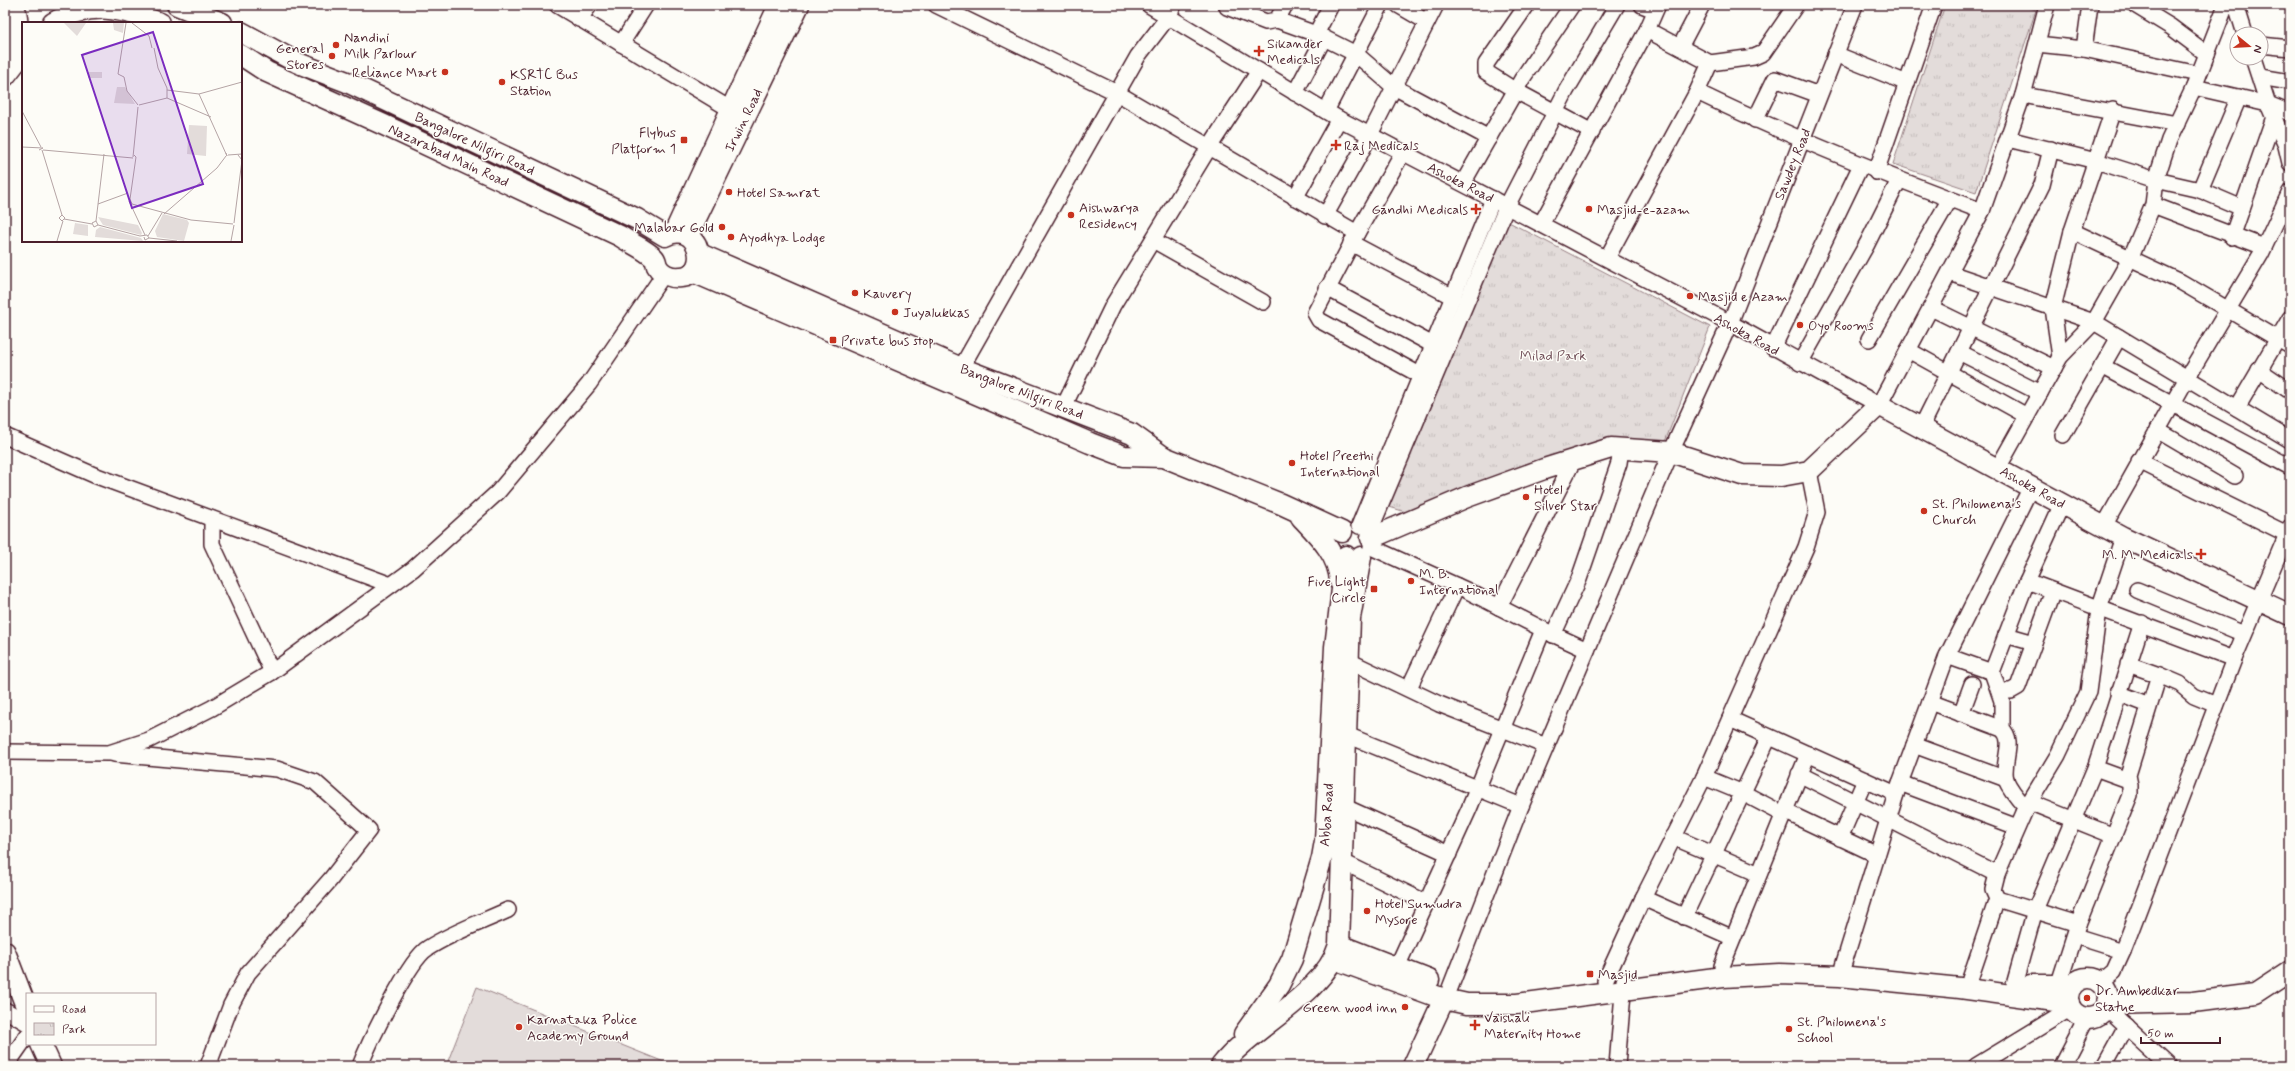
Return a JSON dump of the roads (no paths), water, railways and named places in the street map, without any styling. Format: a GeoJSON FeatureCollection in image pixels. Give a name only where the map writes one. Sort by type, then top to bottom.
{"type":"FeatureCollection","features":[{"type":"Feature","properties":{"kind":"main road"},"geometry":{"type":"LineString","coordinates":[[5,56],[11,47],[18,22],[13,5]]}},
{"type":"Feature","properties":{"kind":"main road"},"geometry":{"type":"LineString","coordinates":[[178,5],[213,15]]}},
{"type":"Feature","properties":{"kind":"main road","name":"Irwin Road"},"geometry":{"type":"LineString","coordinates":[[737,114],[779,5]]}},
{"type":"Feature","properties":{"kind":"main road","name":"Irwin Road"},"geometry":{"type":"LineString","coordinates":[[676,235],[737,114],[799,5]]}},
{"type":"Feature","properties":{"kind":"main road"},"geometry":{"type":"LineString","coordinates":[[55,22],[80,9],[99,7],[127,11],[157,22]]}},
{"type":"Feature","properties":{"kind":"main road","name":"Bangalore Nilgiri Road"},"geometry":{"type":"LineString","coordinates":[[242,33],[298,63],[347,82],[638,219],[696,243],[696,263],[961,368],[1064,406],[1132,434],[1164,457],[1294,510],[1360,541]]}},
{"type":"Feature","properties":{"kind":"main road"},"geometry":{"type":"LineString","coordinates":[[5,76],[22,54]]}},
{"type":"Feature","properties":{"kind":"main road","name":"Nazarabad Main Road"},"geometry":{"type":"LineString","coordinates":[[242,56],[267,72],[391,128],[620,236],[659,266]]}},
{"type":"Feature","properties":{"kind":"main road"},"geometry":{"type":"LineString","coordinates":[[659,266],[679,278],[696,263],[1090,443],[1124,456],[1164,457]]}},
{"type":"Feature","properties":{"kind":"main road"},"geometry":{"type":"LineString","coordinates":[[1337,952],[1342,899],[1351,611],[1360,541],[1467,497],[1574,459],[1611,448],[1671,452],[1742,475],[1781,476],[1809,471],[1879,405]]}},
{"type":"Feature","properties":{"kind":"main road","name":"Ashoka Road"},"geometry":{"type":"LineString","coordinates":[[1879,405],[2123,536],[2290,615]]}},
{"type":"Feature","properties":{"kind":"main road"},"geometry":{"type":"LineString","coordinates":[[1294,510],[1318,535],[1335,561],[1340,579],[1341,600]]}},
{"type":"Feature","properties":{"kind":"main road","name":"Abba Road"},"geometry":{"type":"LineString","coordinates":[[1226,1059],[1279,985],[1292,959],[1322,858],[1325,841],[1335,647],[1341,600],[1360,541]]}},
{"type":"Feature","properties":{"kind":"main road"},"geometry":{"type":"LineString","coordinates":[[1322,858],[1342,899]]}},
{"type":"Feature","properties":{"kind":"main road"},"geometry":{"type":"LineString","coordinates":[[5,952],[10,976],[26,1007]]}},
{"type":"Feature","properties":{"kind":"main road"},"geometry":{"type":"LineString","coordinates":[[1337,952],[1447,993]]}},
{"type":"Feature","properties":{"kind":"main road"},"geometry":{"type":"LineString","coordinates":[[1337,952],[1397,967],[1468,1004],[1517,1004],[1617,984],[1722,966],[1784,961],[1970,979],[2014,985],[2071,1000],[2098,1015],[2105,996]]}},
{"type":"Feature","properties":{"kind":"main road","name":"Abba Road"},"geometry":{"type":"LineString","coordinates":[[1226,1059],[1280,1014],[1318,979],[1337,952]]}},
{"type":"Feature","properties":{"kind":"main road"},"geometry":{"type":"LineString","coordinates":[[2105,996],[2215,990],[2258,979],[2290,960]]}},
{"type":"Feature","properties":{"kind":"main road"},"geometry":{"type":"LineString","coordinates":[[2071,1000],[2081,979],[2091,978],[2105,996],[2193,1002],[2255,994],[2290,971]]}},
{"type":"Feature","properties":{"kind":"main road"},"geometry":{"type":"LineString","coordinates":[[1617,984],[1787,974],[1840,976],[2071,1000]]}},
{"type":"Feature","properties":{"kind":"main road"},"geometry":{"type":"LineString","coordinates":[[1413,1066],[1447,993]]}},
{"type":"Feature","properties":{"kind":"main road"},"geometry":{"type":"LineString","coordinates":[[41,1045],[51,1066]]}},
{"type":"Feature","properties":{"kind":"street"},"geometry":{"type":"LineString","coordinates":[[557,5],[737,114]]}},
{"type":"Feature","properties":{"kind":"street"},"geometry":{"type":"LineString","coordinates":[[579,18],[590,5]]}},
{"type":"Feature","properties":{"kind":"street"},"geometry":{"type":"LineString","coordinates":[[621,44],[646,5]]}},
{"type":"Feature","properties":{"kind":"street"},"geometry":{"type":"LineString","coordinates":[[936,5],[1117,93],[1210,146],[1325,216],[1354,238],[1453,296]]}},
{"type":"Feature","properties":{"kind":"street","name":"Ashoka Road"},"geometry":{"type":"LineString","coordinates":[[1149,5],[1171,11],[1259,71],[1339,119],[1730,323],[1879,405]]}},
{"type":"Feature","properties":{"kind":"street"},"geometry":{"type":"LineString","coordinates":[[1228,5],[1227,8],[1266,22],[1277,20],[1320,36],[1356,54],[1394,87],[1489,138]]}},
{"type":"Feature","properties":{"kind":"street"},"geometry":{"type":"LineString","coordinates":[[1277,20],[1285,5]]}},
{"type":"Feature","properties":{"kind":"street"},"geometry":{"type":"LineString","coordinates":[[1295,93],[1320,36],[1331,5]]}},
{"type":"Feature","properties":{"kind":"street"},"geometry":{"type":"LineString","coordinates":[[1326,111],[1381,5]]}},
{"type":"Feature","properties":{"kind":"street"},"geometry":{"type":"LineString","coordinates":[[1325,216],[1370,135],[1436,5]]}},
{"type":"Feature","properties":{"kind":"street"},"geometry":{"type":"LineString","coordinates":[[1527,5],[1486,64],[1486,72],[1516,91],[1592,132]]}},
{"type":"Feature","properties":{"kind":"street"},"geometry":{"type":"LineString","coordinates":[[1463,183],[1516,91],[1572,5]]}},
{"type":"Feature","properties":{"kind":"street"},"geometry":{"type":"LineString","coordinates":[[1587,650],[1457,586],[1360,541],[1426,379],[1507,206],[1555,112],[1617,5]]}},
{"type":"Feature","properties":{"kind":"street"},"geometry":{"type":"LineString","coordinates":[[1680,47],[1702,5]]}},
{"type":"Feature","properties":{"kind":"street","name":"Sawdey Road"},"geometry":{"type":"LineString","coordinates":[[1447,993],[1546,746],[1671,452],[1730,323],[1855,5]]}},
{"type":"Feature","properties":{"kind":"street"},"geometry":{"type":"LineString","coordinates":[[1876,172],[1934,5]]}},
{"type":"Feature","properties":{"kind":"street"},"geometry":{"type":"LineString","coordinates":[[1879,405],[1982,211],[2023,95],[2047,5]]}},
{"type":"Feature","properties":{"kind":"street"},"geometry":{"type":"LineString","coordinates":[[2084,50],[2090,5]]}},
{"type":"Feature","properties":{"kind":"street"},"geometry":{"type":"LineString","coordinates":[[2135,5],[2171,26],[2207,54]]}},
{"type":"Feature","properties":{"kind":"street"},"geometry":{"type":"LineString","coordinates":[[1998,468],[2057,362],[2094,322],[2130,257],[2153,205],[2156,180],[2177,124],[2226,5]]}},
{"type":"Feature","properties":{"kind":"street"},"geometry":{"type":"LineString","coordinates":[[2236,5],[2243,26]]}},
{"type":"Feature","properties":{"kind":"street"},"geometry":{"type":"LineString","coordinates":[[1403,6],[1427,22]]}},
{"type":"Feature","properties":{"kind":"street"},"geometry":{"type":"LineString","coordinates":[[1647,30],[1710,63],[1754,58],[1763,53],[1792,6]]}},
{"type":"Feature","properties":{"kind":"street"},"geometry":{"type":"LineString","coordinates":[[1541,224],[1647,30],[1652,7]]}},
{"type":"Feature","properties":{"kind":"street"},"geometry":{"type":"LineString","coordinates":[[961,368],[1138,56],[1171,11]]}},
{"type":"Feature","properties":{"kind":"street"},"geometry":{"type":"LineString","coordinates":[[2037,44],[2084,50],[2196,80],[2271,110],[2290,113]]}},
{"type":"Feature","properties":{"kind":"street"},"geometry":{"type":"LineString","coordinates":[[2269,46],[2290,48]]}},
{"type":"Feature","properties":{"kind":"street"},"geometry":{"type":"LineString","coordinates":[[1836,54],[1907,83]]}},
{"type":"Feature","properties":{"kind":"street"},"geometry":{"type":"LineString","coordinates":[[1607,258],[1698,92],[1710,63]]}},
{"type":"Feature","properties":{"kind":"street"},"geometry":{"type":"LineString","coordinates":[[2256,66],[2271,110],[2288,147],[2290,163]]}},
{"type":"Feature","properties":{"kind":"street"},"geometry":{"type":"LineString","coordinates":[[1064,406],[1113,305],[1210,146],[1259,71]]}},
{"type":"Feature","properties":{"kind":"street"},"geometry":{"type":"LineString","coordinates":[[2260,77],[2290,82]]}},
{"type":"Feature","properties":{"kind":"street"},"geometry":{"type":"LineString","coordinates":[[1755,120],[1775,79],[1819,95]]}},
{"type":"Feature","properties":{"kind":"street"},"geometry":{"type":"LineString","coordinates":[[1698,92],[1755,120],[1876,172],[1982,211]]}},
{"type":"Feature","properties":{"kind":"street"},"geometry":{"type":"LineString","coordinates":[[2023,95],[2113,110],[2177,124]]}},
{"type":"Feature","properties":{"kind":"street"},"geometry":{"type":"LineString","coordinates":[[2200,190],[2239,97]]}},
{"type":"Feature","properties":{"kind":"street"},"geometry":{"type":"LineString","coordinates":[[2057,362],[2053,308],[2072,231],[2113,110]]}},
{"type":"Feature","properties":{"kind":"street"},"geometry":{"type":"LineString","coordinates":[[2232,237],[2271,110]]}},
{"type":"Feature","properties":{"kind":"street"},"geometry":{"type":"LineString","coordinates":[[1296,198],[1339,119]]}},
{"type":"Feature","properties":{"kind":"street"},"geometry":{"type":"LineString","coordinates":[[2008,139],[2096,161],[2156,180],[2200,190],[2242,208]]}},
{"type":"Feature","properties":{"kind":"street"},"geometry":{"type":"LineString","coordinates":[[1921,428],[2042,185],[2051,149]]}},
{"type":"Feature","properties":{"kind":"street"},"geometry":{"type":"LineString","coordinates":[[1403,152],[1354,238],[1316,309],[1315,314],[1319,320],[1426,379]]}},
{"type":"Feature","properties":{"kind":"street"},"geometry":{"type":"LineString","coordinates":[[1773,348],[1861,165]]}},
{"type":"Feature","properties":{"kind":"street"},"geometry":{"type":"LineString","coordinates":[[1800,362],[1867,244],[1899,180]]}},
{"type":"Feature","properties":{"kind":"street"},"geometry":{"type":"LineString","coordinates":[[2104,526],[2139,461],[2264,247],[2290,192]]}},
{"type":"Feature","properties":{"kind":"street"},"geometry":{"type":"LineString","coordinates":[[1426,379],[1433,345],[1493,199]]}},
{"type":"Feature","properties":{"kind":"street"},"geometry":{"type":"LineString","coordinates":[[1869,339],[1950,199]]}},
{"type":"Feature","properties":{"kind":"street"},"geometry":{"type":"LineString","coordinates":[[2153,205],[2232,237],[2264,247]]}},
{"type":"Feature","properties":{"kind":"street"},"geometry":{"type":"LineString","coordinates":[[2072,231],[2130,257],[2228,308],[2284,343]]}},
{"type":"Feature","properties":{"kind":"street"},"geometry":{"type":"LineString","coordinates":[[1152,240],[1263,302]]}},
{"type":"Feature","properties":{"kind":"street"},"geometry":{"type":"LineString","coordinates":[[109,753],[149,740],[212,708],[272,672],[413,569],[498,492],[589,384],[659,266]]}},
{"type":"Feature","properties":{"kind":"street"},"geometry":{"type":"LineString","coordinates":[[1950,273],[2094,322],[2290,440]]}},
{"type":"Feature","properties":{"kind":"street"},"geometry":{"type":"LineString","coordinates":[[1327,288],[1433,345]]}},
{"type":"Feature","properties":{"kind":"street"},"geometry":{"type":"LineString","coordinates":[[1931,308],[1972,328],[2057,362]]}},
{"type":"Feature","properties":{"kind":"street"},"geometry":{"type":"LineString","coordinates":[[2237,408],[2259,370],[2284,343],[2290,318]]}},
{"type":"Feature","properties":{"kind":"street"},"geometry":{"type":"LineString","coordinates":[[2063,435],[2119,337]]}},
{"type":"Feature","properties":{"kind":"street"},"geometry":{"type":"LineString","coordinates":[[1908,350],[2027,416]]}},
{"type":"Feature","properties":{"kind":"street"},"geometry":{"type":"LineString","coordinates":[[1959,352],[2040,393]]}},
{"type":"Feature","properties":{"kind":"street"},"geometry":{"type":"LineString","coordinates":[[2102,366],[2290,466]]}},
{"type":"Feature","properties":{"kind":"street"},"geometry":{"type":"LineString","coordinates":[[2259,370],[2290,391]]}},
{"type":"Feature","properties":{"kind":"street"},"geometry":{"type":"LineString","coordinates":[[2157,430],[2235,476]]}},
{"type":"Feature","properties":{"kind":"street"},"geometry":{"type":"LineString","coordinates":[[5,436],[94,474],[391,585]]}},
{"type":"Feature","properties":{"kind":"street"},"geometry":{"type":"LineString","coordinates":[[1397,967],[1449,854],[1502,729],[1548,632],[1580,579],[1619,463],[1621,448]]}},
{"type":"Feature","properties":{"kind":"street"},"geometry":{"type":"LineString","coordinates":[[1499,607],[1574,459]]}},
{"type":"Feature","properties":{"kind":"street"},"geometry":{"type":"LineString","coordinates":[[2139,461],[2289,530],[2234,659],[2105,996],[2152,1060],[2169,1066]]}},
{"type":"Feature","properties":{"kind":"street"},"geometry":{"type":"LineString","coordinates":[[1617,1066],[1617,984],[1643,898],[1704,777],[1806,547],[1817,512],[1809,471]]}},
{"type":"Feature","properties":{"kind":"street"},"geometry":{"type":"LineString","coordinates":[[1843,966],[1898,788],[1947,656],[2031,487]]}},
{"type":"Feature","properties":{"kind":"street"},"geometry":{"type":"LineString","coordinates":[[2002,729],[2000,691],[1992,672],[2027,581],[2062,504]]}},
{"type":"Feature","properties":{"kind":"street"},"geometry":{"type":"LineString","coordinates":[[212,519],[212,544],[272,672]]}},
{"type":"Feature","properties":{"kind":"street"},"geometry":{"type":"LineString","coordinates":[[1970,979],[1997,899],[1993,890],[1997,874],[2028,805],[2058,755],[2088,692],[2099,608],[2123,536]]}},
{"type":"Feature","properties":{"kind":"street"},"geometry":{"type":"LineString","coordinates":[[2027,581],[2142,623],[2234,659]]}},
{"type":"Feature","properties":{"kind":"street"},"geometry":{"type":"LineString","coordinates":[[1409,688],[1457,586]]}},
{"type":"Feature","properties":{"kind":"street"},"geometry":{"type":"LineString","coordinates":[[2137,590],[2244,634]]}},
{"type":"Feature","properties":{"kind":"street"},"geometry":{"type":"LineString","coordinates":[[2000,691],[2012,691],[2018,687],[2053,591]]}},
{"type":"Feature","properties":{"kind":"street"},"geometry":{"type":"LineString","coordinates":[[2014,985],[2035,910],[2072,819],[2095,768],[2118,693],[2142,623]]}},
{"type":"Feature","properties":{"kind":"street"},"geometry":{"type":"LineString","coordinates":[[2006,635],[2034,644]]}},
{"type":"Feature","properties":{"kind":"street"},"geometry":{"type":"LineString","coordinates":[[1947,656],[1992,672]]}},
{"type":"Feature","properties":{"kind":"street"},"geometry":{"type":"LineString","coordinates":[[1349,661],[1409,688],[1439,704],[1546,746]]}},
{"type":"Feature","properties":{"kind":"street"},"geometry":{"type":"LineString","coordinates":[[2128,664],[2180,684],[2194,696],[2216,705]]}},
{"type":"Feature","properties":{"kind":"street"},"geometry":{"type":"LineString","coordinates":[[2062,1066],[2071,1000],[2077,930],[2130,795],[2128,775],[2159,675]]}},
{"type":"Feature","properties":{"kind":"street"},"geometry":{"type":"LineString","coordinates":[[1961,714],[1972,684]]}},
{"type":"Feature","properties":{"kind":"street"},"geometry":{"type":"LineString","coordinates":[[2118,693],[2149,705]]}},
{"type":"Feature","properties":{"kind":"street"},"geometry":{"type":"LineString","coordinates":[[1930,702],[2002,729],[2009,738],[2005,760],[2006,779],[2012,790],[2028,805],[2072,819],[2114,836]]}},
{"type":"Feature","properties":{"kind":"street"},"geometry":{"type":"LineString","coordinates":[[1730,719],[1865,780],[1898,788],[2017,827]]}},
{"type":"Feature","properties":{"kind":"street"},"geometry":{"type":"LineString","coordinates":[[1347,735],[1521,806]]}},
{"type":"Feature","properties":{"kind":"street"},"geometry":{"type":"LineString","coordinates":[[1684,917],[1769,737]]}},
{"type":"Feature","properties":{"kind":"street"},"geometry":{"type":"LineString","coordinates":[[1914,745],[2006,779]]}},
{"type":"Feature","properties":{"kind":"street"},"geometry":{"type":"LineString","coordinates":[[5,752],[109,753],[277,770],[315,782],[369,830],[330,880],[248,973],[231,1005],[208,1066]]}},
{"type":"Feature","properties":{"kind":"street"},"geometry":{"type":"LineString","coordinates":[[1722,966],[1808,754]]}},
{"type":"Feature","properties":{"kind":"street"},"geometry":{"type":"LineString","coordinates":[[2095,768],[2128,780]]}},
{"type":"Feature","properties":{"kind":"street"},"geometry":{"type":"LineString","coordinates":[[1799,774],[1997,874]]}},
{"type":"Feature","properties":{"kind":"street"},"geometry":{"type":"LineString","coordinates":[[1704,777],[1877,855]]}},
{"type":"Feature","properties":{"kind":"street"},"geometry":{"type":"LineString","coordinates":[[1840,838],[1865,780]]}},
{"type":"Feature","properties":{"kind":"street"},"geometry":{"type":"LineString","coordinates":[[1345,807],[1449,854]]}},
{"type":"Feature","properties":{"kind":"street"},"geometry":{"type":"LineString","coordinates":[[1673,837],[1759,874]]}},
{"type":"Feature","properties":{"kind":"street"},"geometry":{"type":"LineString","coordinates":[[1343,862],[1427,903]]}},
{"type":"Feature","properties":{"kind":"street"},"geometry":{"type":"LineString","coordinates":[[1643,898],[1733,938]]}},
{"type":"Feature","properties":{"kind":"street"},"geometry":{"type":"LineString","coordinates":[[1997,899],[2035,910],[2123,951]]}},
{"type":"Feature","properties":{"kind":"street"},"geometry":{"type":"LineString","coordinates":[[360,1066],[370,1041],[412,966],[427,948],[508,910]]}},
{"type":"Feature","properties":{"kind":"street"},"geometry":{"type":"LineString","coordinates":[[1976,1066],[2071,1000]]}},
{"type":"Feature","properties":{"kind":"street"},"geometry":{"type":"LineString","coordinates":[[5,1010],[26,1022]]}},
{"type":"Feature","properties":{"kind":"street"},"geometry":{"type":"LineString","coordinates":[[2104,1066],[2126,1026]]}},
{"type":"Feature","properties":{"kind":"street"},"geometry":{"type":"LineString","coordinates":[[6,1066],[26,1037]]}},
{"type":"Feature","properties":{"kind":"place","name":"Nandini Milk Parlour"},"geometry":{"type":"Point","coordinates":[336,45]}},
{"type":"Feature","properties":{"kind":"place","name":"Sikander Medicals"},"geometry":{"type":"Point","coordinates":[1259,51]}},
{"type":"Feature","properties":{"kind":"place","name":"General Stores"},"geometry":{"type":"Point","coordinates":[332,56]}},
{"type":"Feature","properties":{"kind":"place","name":"Reliance Mart"},"geometry":{"type":"Point","coordinates":[445,72]}},
{"type":"Feature","properties":{"kind":"place","name":"KSRTC Bus Station"},"geometry":{"type":"Point","coordinates":[502,82]}},
{"type":"Feature","properties":{"kind":"place","name":"Flybus Platform 1"},"geometry":{"type":"Point","coordinates":[684,140]}},
{"type":"Feature","properties":{"kind":"place","name":"Raj Medicals"},"geometry":{"type":"Point","coordinates":[1336,145]}},
{"type":"Feature","properties":{"kind":"place","name":"Hotel Samrat"},"geometry":{"type":"Point","coordinates":[729,192]}},
{"type":"Feature","properties":{"kind":"place","name":"Gandhi Medicals"},"geometry":{"type":"Point","coordinates":[1476,209]}},
{"type":"Feature","properties":{"kind":"place","name":"Masjid-e-azam"},"geometry":{"type":"Point","coordinates":[1589,209]}},
{"type":"Feature","properties":{"kind":"place","name":"Aishwarya Residency"},"geometry":{"type":"Point","coordinates":[1071,215]}},
{"type":"Feature","properties":{"kind":"place","name":"Malabar Gold"},"geometry":{"type":"Point","coordinates":[722,227]}},
{"type":"Feature","properties":{"kind":"place","name":"Ayodhya Lodge"},"geometry":{"type":"Point","coordinates":[731,237]}},
{"type":"Feature","properties":{"kind":"place","name":"Kauvery"},"geometry":{"type":"Point","coordinates":[855,293]}},
{"type":"Feature","properties":{"kind":"place","name":"Masjid e Azam"},"geometry":{"type":"Point","coordinates":[1690,296]}},
{"type":"Feature","properties":{"kind":"place","name":"Juyalukkas"},"geometry":{"type":"Point","coordinates":[895,312]}},
{"type":"Feature","properties":{"kind":"place","name":"Oyo Rooms"},"geometry":{"type":"Point","coordinates":[1800,325]}},
{"type":"Feature","properties":{"kind":"place","name":"Private bus stop"},"geometry":{"type":"Point","coordinates":[833,340]}},
{"type":"Feature","properties":{"kind":"place","name":"Hotel Preethi International"},"geometry":{"type":"Point","coordinates":[1292,463]}},
{"type":"Feature","properties":{"kind":"place","name":"Hotel Silver Star"},"geometry":{"type":"Point","coordinates":[1526,497]}},
{"type":"Feature","properties":{"kind":"place","name":"St. Philomena's Church"},"geometry":{"type":"Point","coordinates":[1924,511]}},
{"type":"Feature","properties":{"kind":"place","name":"M. M. Medicals"},"geometry":{"type":"Point","coordinates":[2201,554]}},
{"type":"Feature","properties":{"kind":"place","name":"M. B. International"},"geometry":{"type":"Point","coordinates":[1411,581]}},
{"type":"Feature","properties":{"kind":"place","name":"Five Light Circle"},"geometry":{"type":"Point","coordinates":[1374,589]}},
{"type":"Feature","properties":{"kind":"place","name":"Hotel Sumudra Mysore"},"geometry":{"type":"Point","coordinates":[1367,911]}},
{"type":"Feature","properties":{"kind":"place","name":"Masjid"},"geometry":{"type":"Point","coordinates":[1590,974]}},
{"type":"Feature","properties":{"kind":"place","name":"Dr. Ambedkar Statue"},"geometry":{"type":"Point","coordinates":[2087,998]}},
{"type":"Feature","properties":{"kind":"place","name":"Green wood inn"},"geometry":{"type":"Point","coordinates":[1405,1007]}},
{"type":"Feature","properties":{"kind":"place","name":"Vaishali Maternity Home"},"geometry":{"type":"Point","coordinates":[1475,1025]}},
{"type":"Feature","properties":{"kind":"place","name":"Karnataka Police Academy Ground"},"geometry":{"type":"Point","coordinates":[519,1027]}},
{"type":"Feature","properties":{"kind":"place","name":"St. Philomena's School"},"geometry":{"type":"Point","coordinates":[1789,1029]}},
{"type":"Feature","properties":{"kind":"park label","name":"Milad Park"},"geometry":{"type":"Point","coordinates":[1553,355]}}]}
